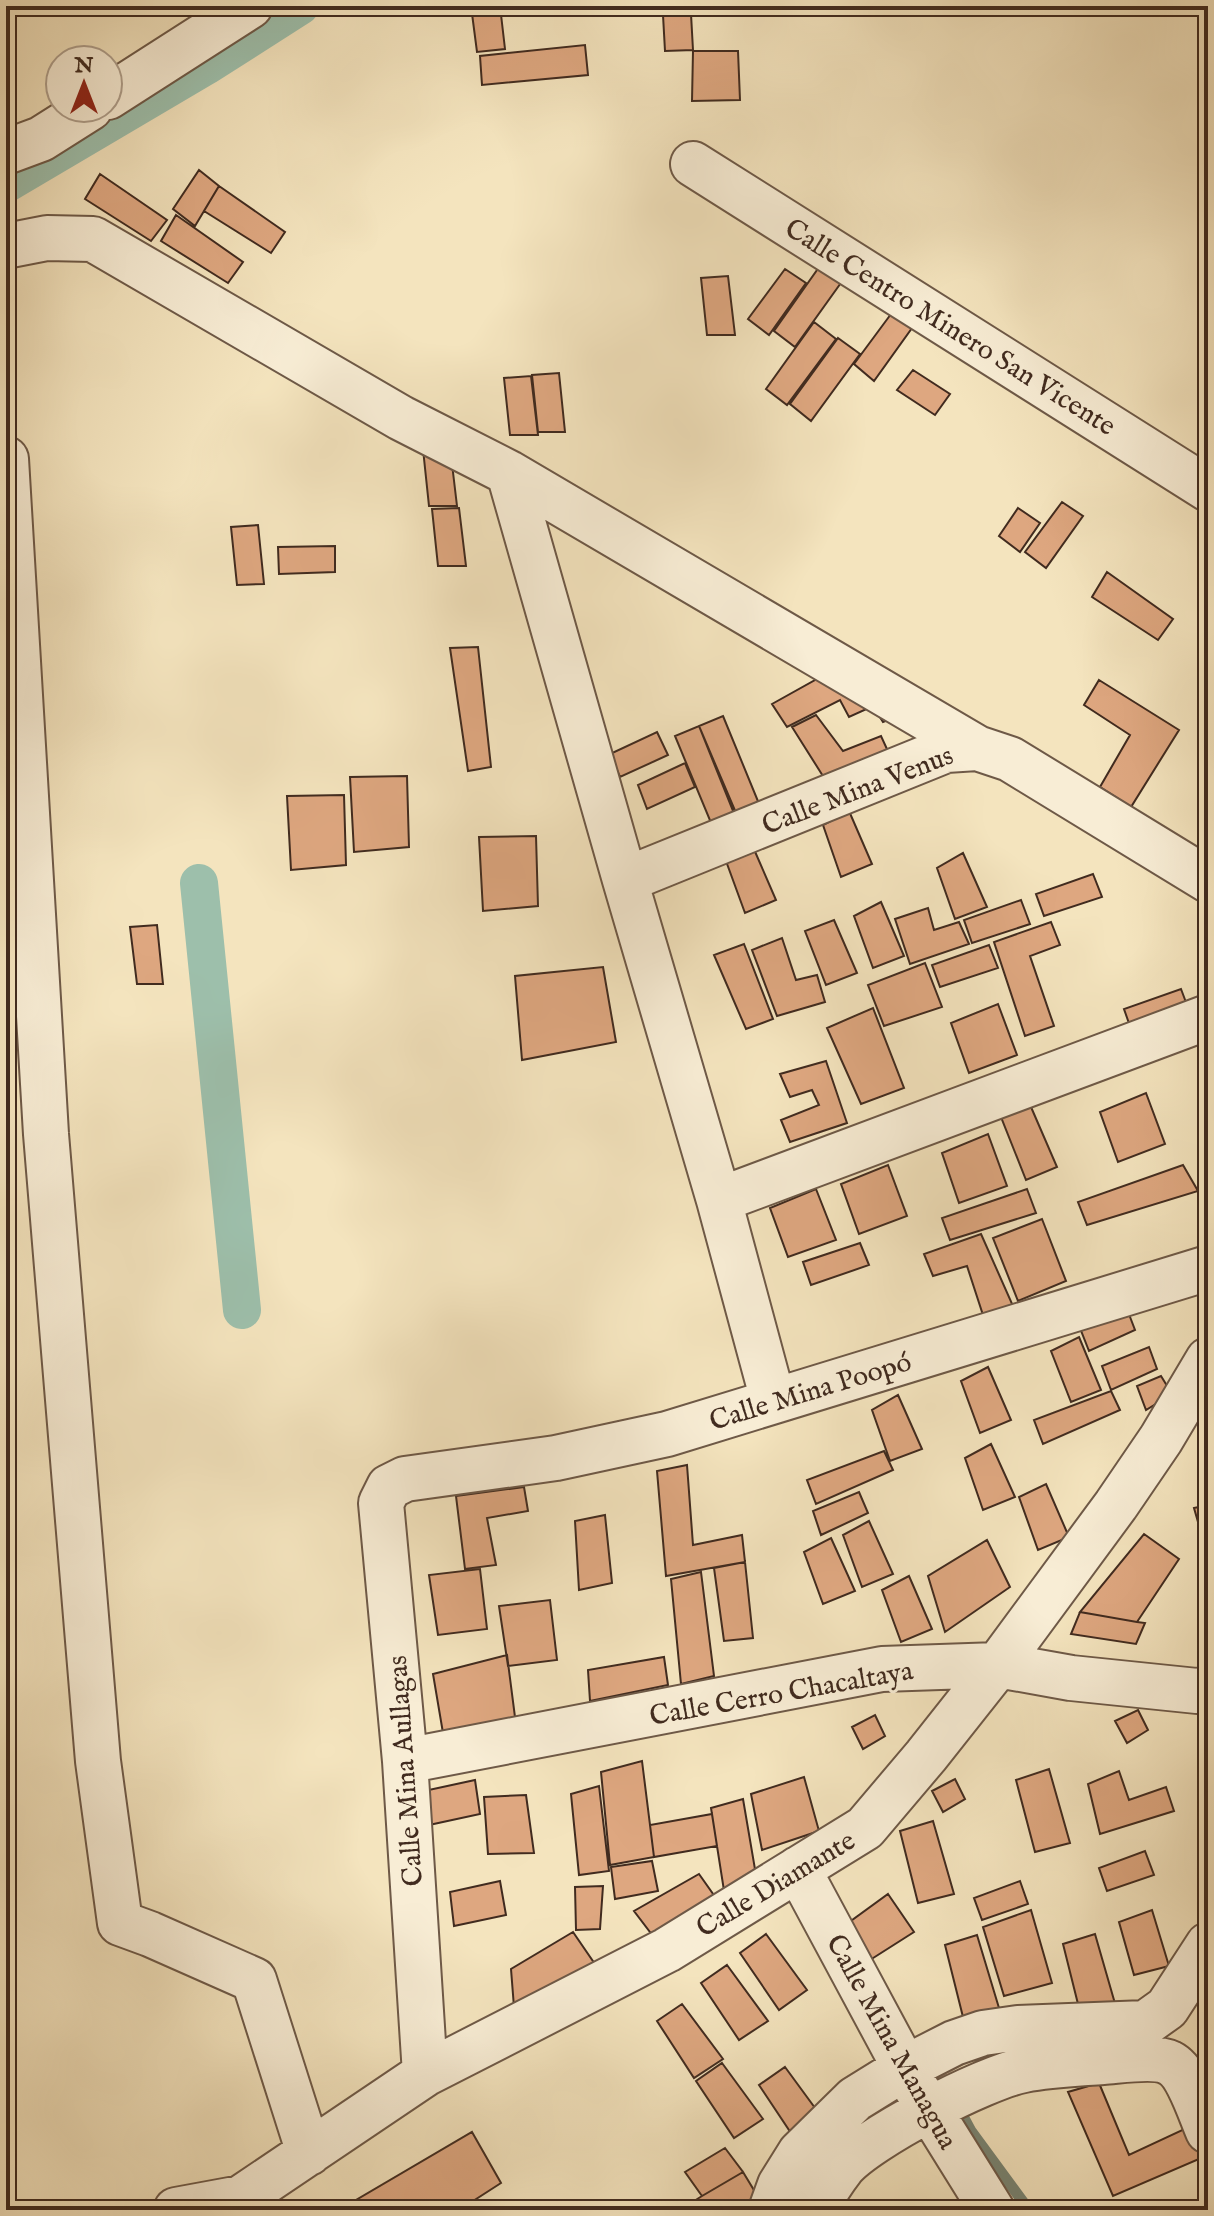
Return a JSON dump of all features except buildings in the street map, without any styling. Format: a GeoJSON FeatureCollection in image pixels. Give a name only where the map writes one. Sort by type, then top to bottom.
{"type":"FeatureCollection","features":[{"type":"Feature","properties":{"kind":"street"},"geometry":{"type":"LineString","coordinates":[[183,49],[199,6]]}},
{"type":"Feature","properties":{"kind":"street"},"geometry":{"type":"LineString","coordinates":[[124,87],[250,6]]}},
{"type":"Feature","properties":{"kind":"street"},"geometry":{"type":"LineString","coordinates":[[6,152],[41,139],[65,124]]}},
{"type":"Feature","properties":{"kind":"street","name":"Calle Centro Minero San Vicente"},"geometry":{"type":"LineString","coordinates":[[693,164],[1208,489]]}},
{"type":"Feature","properties":{"kind":"street"},"geometry":{"type":"LineString","coordinates":[[6,246],[47,238],[93,239],[401,418],[509,473],[977,748]]}},
{"type":"Feature","properties":{"kind":"street"},"geometry":{"type":"LineString","coordinates":[[6,459],[47,1150],[98,1761],[120,1923],[254,1980],[309,2153]]}},
{"type":"Feature","properties":{"kind":"street"},"geometry":{"type":"LineString","coordinates":[[509,473],[719,1200],[773,1400]]}},
{"type":"Feature","properties":{"kind":"street","name":"Calle Mina Venus"},"geometry":{"type":"LineString","coordinates":[[625,880],[946,750],[977,748],[1010,759],[1208,880]]}},
{"type":"Feature","properties":{"kind":"street"},"geometry":{"type":"LineString","coordinates":[[719,1200],[1208,1017]]}},
{"type":"Feature","properties":{"kind":"street","name":"Calle Mina Poopó"},"geometry":{"type":"LineString","coordinates":[[405,1479],[556,1458],[667,1434],[1208,1268]]}},
{"type":"Feature","properties":{"kind":"street","name":"Calle Diamante"},"geometry":{"type":"LineString","coordinates":[[176,2210],[241,2198],[425,2074],[667,1950],[865,1828],[998,1665],[1116,1505],[1161,1439],[1208,1360]]}},
{"type":"Feature","properties":{"kind":"street","name":"Calle Mina Aullagas"},"geometry":{"type":"LineString","coordinates":[[405,1479],[389,1487],[381,1503],[405,1761],[425,2074]]}},
{"type":"Feature","properties":{"kind":"street","name":"Calle Cerro Chacaltaya"},"geometry":{"type":"LineString","coordinates":[[405,1761],[882,1669],[998,1665],[1071,1678],[1208,1690]]}},
{"type":"Feature","properties":{"kind":"street","name":"Calle Mina Managua"},"geometry":{"type":"LineString","coordinates":[[798,1869],[905,2068],[992,2210]]}},
{"type":"Feature","properties":{"kind":"street"},"geometry":{"type":"LineString","coordinates":[[771,2210],[780,2185],[800,2153],[855,2099],[905,2068],[954,2043],[983,2033],[1018,2028],[1146,2023],[1167,2008],[1208,1945]]}},
{"type":"Feature","properties":{"kind":"street"},"geometry":{"type":"LineString","coordinates":[[816,2210],[843,2166],[872,2143],[929,2109],[1021,2070],[1146,2058],[1170,2062],[1184,2077],[1208,2131]]}},
{"type":"Feature","properties":{"kind":"waterway"},"geometry":{"type":"LineString","coordinates":[[6,184],[206,66],[300,6]]}},
{"type":"Feature","properties":{"kind":"waterway"},"geometry":{"type":"LineString","coordinates":[[199,883],[242,1310]]}},
{"type":"Feature","properties":{"kind":"waterway"},"geometry":{"type":"LineString","coordinates":[[957,2105],[971,2131],[1029,2210]]}}]}
